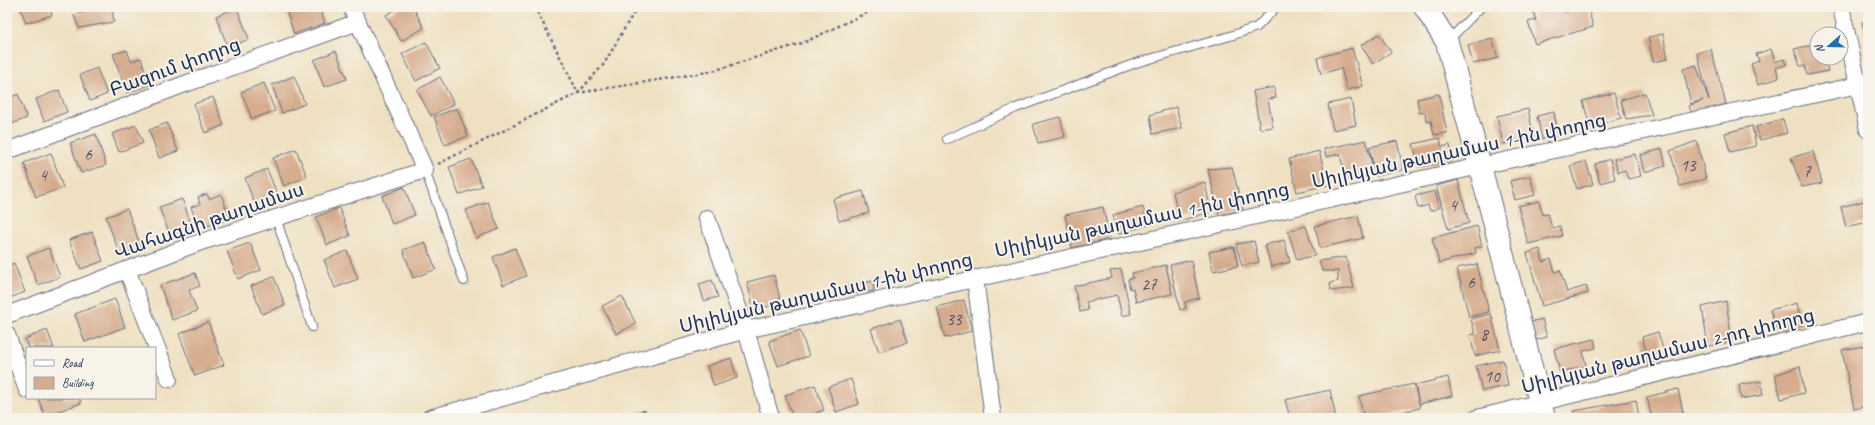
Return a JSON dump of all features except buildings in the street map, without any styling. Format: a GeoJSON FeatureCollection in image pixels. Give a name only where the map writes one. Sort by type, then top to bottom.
{"type":"FeatureCollection","features":[{"type":"Feature","properties":{"kind":"main road"},"geometry":{"type":"LineString","coordinates":[[1425,7],[1447,42],[1542,411]]}},
{"type":"Feature","properties":{"kind":"street"},"geometry":{"type":"LineString","coordinates":[[351,7],[425,170]]}},
{"type":"Feature","properties":{"kind":"street"},"geometry":{"type":"LineString","coordinates":[[1841,7],[1862,84],[1868,130]]}},
{"type":"Feature","properties":{"kind":"street","name":"Բազում փողոց"},"geometry":{"type":"LineString","coordinates":[[7,151],[185,84],[358,22]]}},
{"type":"Feature","properties":{"kind":"street","name":"Սիլիկյան թաղամաս 1-ին փողոց"},"geometry":{"type":"LineString","coordinates":[[430,418],[746,330],[1480,166],[1862,84]]}},
{"type":"Feature","properties":{"kind":"street","name":"Վահագնի թաղամաս"},"geometry":{"type":"LineString","coordinates":[[7,315],[198,243],[425,170]]}},
{"type":"Feature","properties":{"kind":"street"},"geometry":{"type":"LineString","coordinates":[[707,218],[746,330],[771,418]]}},
{"type":"Feature","properties":{"kind":"street"},"geometry":{"type":"LineString","coordinates":[[127,270],[156,347]]}},
{"type":"Feature","properties":{"kind":"street"},"geometry":{"type":"LineString","coordinates":[[975,278],[994,418]]}},
{"type":"Feature","properties":{"kind":"street","name":"Սիլիկյան թաղամաս 2-րդ փողոց"},"geometry":{"type":"LineString","coordinates":[[1476,418],[1542,411],[1868,322]]}},
{"type":"Feature","properties":{"kind":"street"},"geometry":{"type":"LineString","coordinates":[[7,335],[26,387]]}},
{"type":"Feature","properties":{"kind":"street"},"geometry":{"type":"LineString","coordinates":[[156,347],[168,379]]}},
{"type":"Feature","properties":{"kind":"lane"},"geometry":{"type":"LineString","coordinates":[[946,139],[1016,108],[1136,63],[1257,27],[1276,7]]}},
{"type":"Feature","properties":{"kind":"lane"},"geometry":{"type":"LineString","coordinates":[[1447,42],[1481,7]]}},
{"type":"Feature","properties":{"kind":"lane"},"geometry":{"type":"LineString","coordinates":[[425,170],[464,281]]}},
{"type":"Feature","properties":{"kind":"lane"},"geometry":{"type":"LineString","coordinates":[[276,218],[312,327]]}},
{"type":"Feature","properties":{"kind":"path"},"geometry":{"type":"LineString","coordinates":[[535,7],[578,93]]}},
{"type":"Feature","properties":{"kind":"path"},"geometry":{"type":"LineString","coordinates":[[578,93],[604,64],[638,7]]}},
{"type":"Feature","properties":{"kind":"path"},"geometry":{"type":"LineString","coordinates":[[425,170],[578,93],[713,71],[805,42],[879,7]]}}]}
